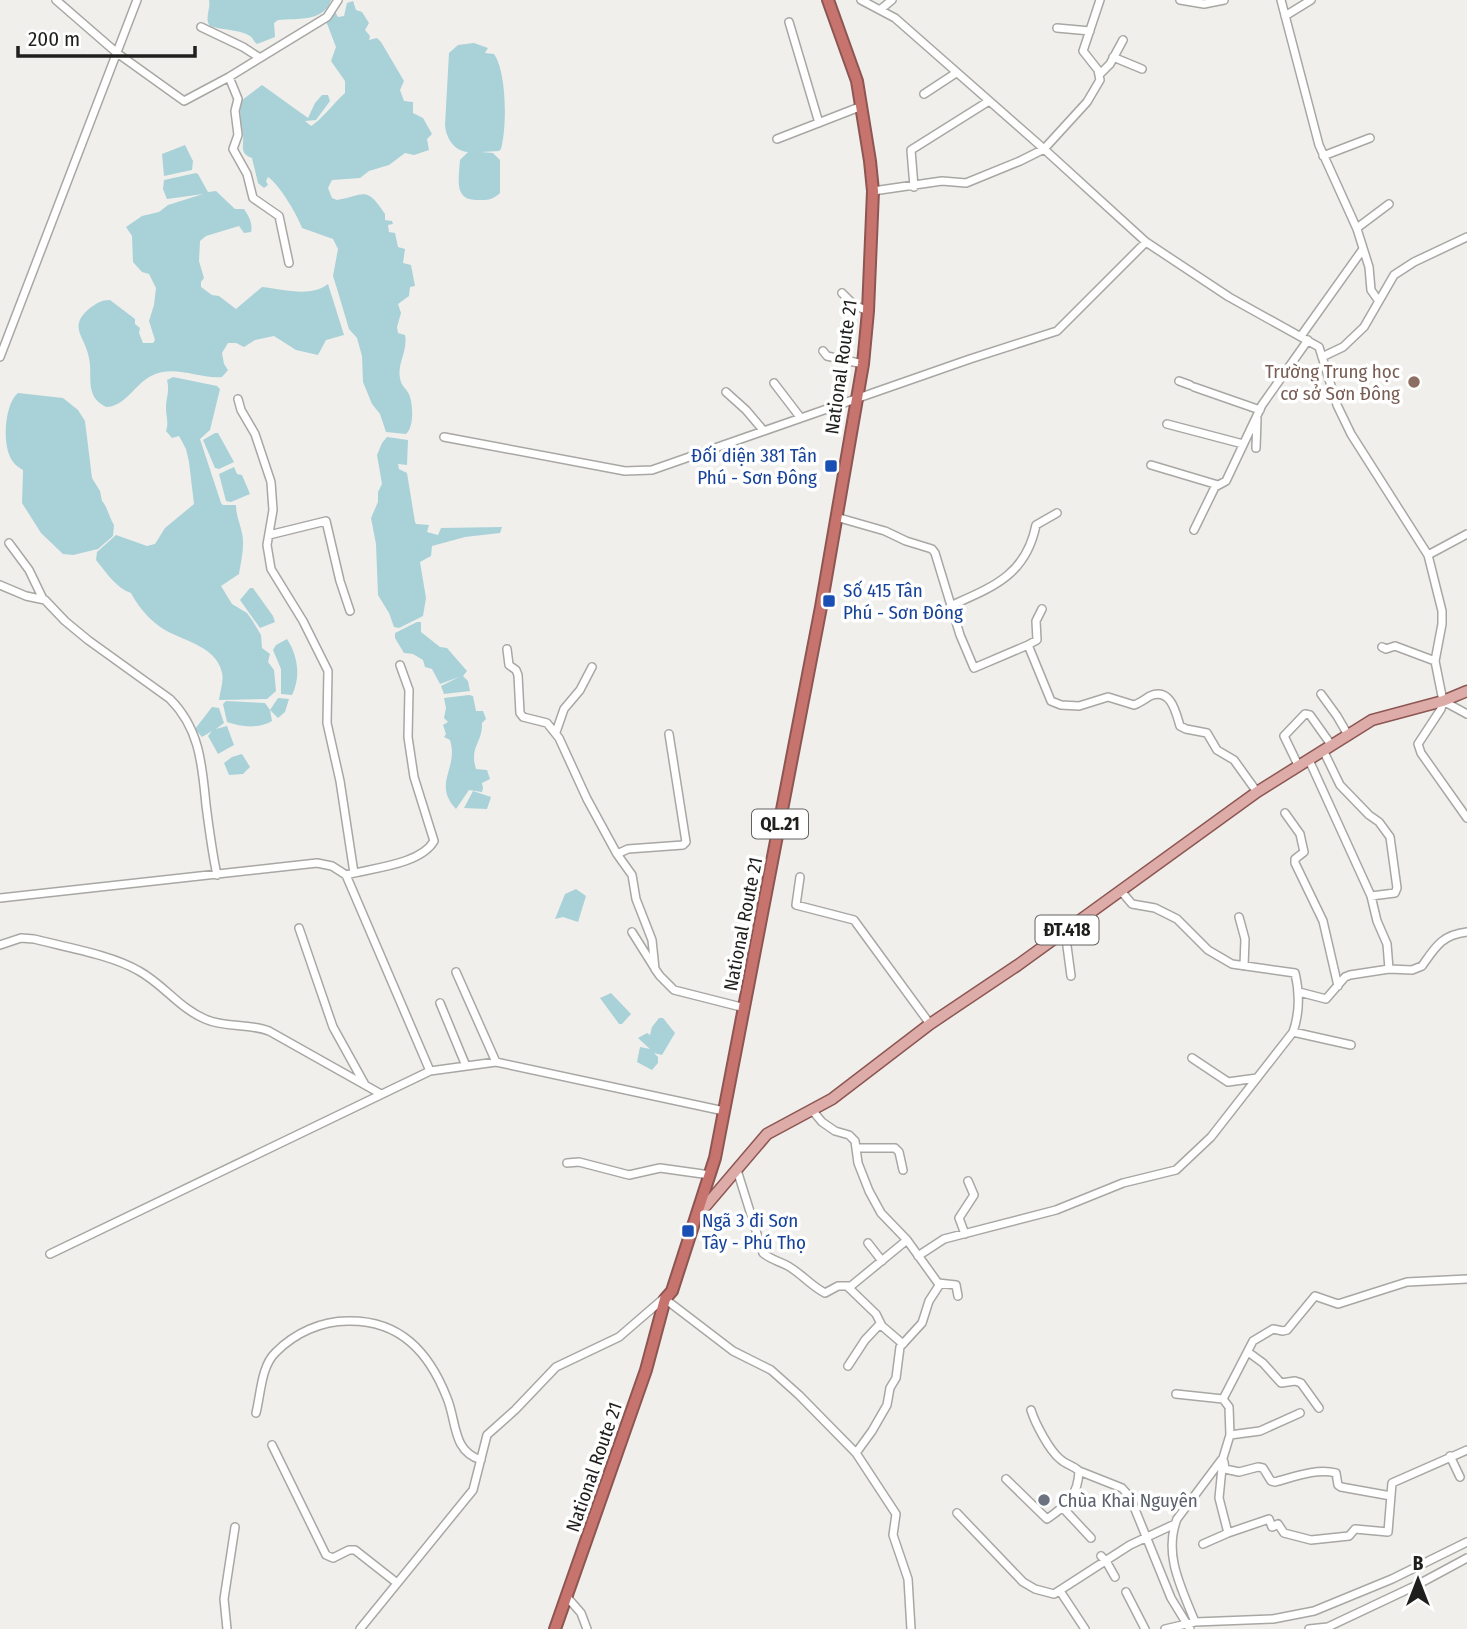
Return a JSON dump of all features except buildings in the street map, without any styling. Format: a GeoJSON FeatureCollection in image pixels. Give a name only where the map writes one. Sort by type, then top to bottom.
{"type":"FeatureCollection","features":[{"type":"Feature","properties":{"kind":"highway","name":"National Route 21"},"geometry":{"type":"LineString","coordinates":[[555,1629],[646,1370],[710,1175],[745,1008],[819,620],[863,363],[869,311],[873,191],[857,81],[828,0]]}},
{"type":"Feature","properties":{"kind":"main road","name":"ĐT.418"},"geometry":{"type":"LineString","coordinates":[[698,1215],[768,1134],[832,1099],[930,1024],[1258,792],[1372,720],[1443,701],[1467,691]]}},
{"type":"Feature","properties":{"kind":"street"},"geometry":{"type":"LineString","coordinates":[[56,0],[117,53],[180,101],[187,101],[327,17],[338,0]]}},
{"type":"Feature","properties":{"kind":"street"},"geometry":{"type":"LineString","coordinates":[[0,357],[137,0]]}},
{"type":"Feature","properties":{"kind":"street"},"geometry":{"type":"LineString","coordinates":[[862,0],[895,18],[1146,242],[1229,297],[1319,347],[1337,405],[1351,434],[1428,555],[1442,611],[1435,661],[1443,701],[1441,709],[1419,739],[1419,749],[1467,818]]}},
{"type":"Feature","properties":{"kind":"street"},"geometry":{"type":"LineString","coordinates":[[881,9],[892,0]]}},
{"type":"Feature","properties":{"kind":"street"},"geometry":{"type":"LineString","coordinates":[[1100,0],[1083,53],[1100,74]]}},
{"type":"Feature","properties":{"kind":"street"},"geometry":{"type":"LineString","coordinates":[[1180,0],[1204,4],[1224,0]]}},
{"type":"Feature","properties":{"kind":"street"},"geometry":{"type":"LineString","coordinates":[[1281,0],[1323,156],[1357,228],[1369,267],[1371,290],[1378,300]]}},
{"type":"Feature","properties":{"kind":"street"},"geometry":{"type":"LineString","coordinates":[[1285,16],[1311,0]]}},
{"type":"Feature","properties":{"kind":"street"},"geometry":{"type":"LineString","coordinates":[[789,22],[819,124]]}},
{"type":"Feature","properties":{"kind":"street"},"geometry":{"type":"LineString","coordinates":[[201,27],[260,58]]}},
{"type":"Feature","properties":{"kind":"street"},"geometry":{"type":"LineString","coordinates":[[1057,28],[1090,31]]}},
{"type":"Feature","properties":{"kind":"street"},"geometry":{"type":"LineString","coordinates":[[873,191],[942,181],[966,183],[1020,162],[1044,149],[1087,102],[1096,88],[1100,74],[1123,40]]}},
{"type":"Feature","properties":{"kind":"street"},"geometry":{"type":"LineString","coordinates":[[1113,57],[1142,69]]}},
{"type":"Feature","properties":{"kind":"street"},"geometry":{"type":"LineString","coordinates":[[924,94],[956,72]]}},
{"type":"Feature","properties":{"kind":"street"},"geometry":{"type":"LineString","coordinates":[[229,77],[238,99],[234,111],[238,135],[233,149],[247,174],[253,198],[279,216],[289,263]]}},
{"type":"Feature","properties":{"kind":"street"},"geometry":{"type":"LineString","coordinates":[[914,187],[911,150],[989,101]]}},
{"type":"Feature","properties":{"kind":"street"},"geometry":{"type":"LineString","coordinates":[[777,139],[862,106]]}},
{"type":"Feature","properties":{"kind":"street"},"geometry":{"type":"LineString","coordinates":[[1323,156],[1370,138]]}},
{"type":"Feature","properties":{"kind":"street"},"geometry":{"type":"LineString","coordinates":[[1357,228],[1389,204]]}},
{"type":"Feature","properties":{"kind":"street"},"geometry":{"type":"LineString","coordinates":[[1322,357],[1352,340],[1369,320],[1387,283],[1403,268],[1466,241]]}},
{"type":"Feature","properties":{"kind":"street"},"geometry":{"type":"LineString","coordinates":[[444,437],[634,471],[652,470],[762,430],[1057,331],[1146,242]]}},
{"type":"Feature","properties":{"kind":"street"},"geometry":{"type":"LineString","coordinates":[[1195,530],[1218,485],[1226,481],[1260,410],[1363,249]]}},
{"type":"Feature","properties":{"kind":"street"},"geometry":{"type":"LineString","coordinates":[[842,293],[856,307],[869,311]]}},
{"type":"Feature","properties":{"kind":"street"},"geometry":{"type":"LineString","coordinates":[[823,351],[827,356],[863,363]]}},
{"type":"Feature","properties":{"kind":"street"},"geometry":{"type":"LineString","coordinates":[[1179,381],[1260,410]]}},
{"type":"Feature","properties":{"kind":"street"},"geometry":{"type":"LineString","coordinates":[[774,383],[800,417]]}},
{"type":"Feature","properties":{"kind":"street"},"geometry":{"type":"LineString","coordinates":[[726,392],[762,430]]}},
{"type":"Feature","properties":{"kind":"street"},"geometry":{"type":"LineString","coordinates":[[238,398],[241,410],[255,434],[271,482],[273,510],[267,554],[271,569],[303,621],[328,671],[327,723],[340,781],[350,874],[430,1071]]}},
{"type":"Feature","properties":{"kind":"street"},"geometry":{"type":"LineString","coordinates":[[1256,448],[1257,418]]}},
{"type":"Feature","properties":{"kind":"street"},"geometry":{"type":"LineString","coordinates":[[1167,424],[1243,444]]}},
{"type":"Feature","properties":{"kind":"street"},"geometry":{"type":"LineString","coordinates":[[1151,465],[1218,485]]}},
{"type":"Feature","properties":{"kind":"street"},"geometry":{"type":"LineString","coordinates":[[950,606],[1004,580],[1030,547],[1036,525],[1057,513]]}},
{"type":"Feature","properties":{"kind":"street"},"geometry":{"type":"LineString","coordinates":[[836,517],[872,526],[935,553],[950,606],[974,668],[1037,640],[1037,615],[1042,609]]}},
{"type":"Feature","properties":{"kind":"street"},"geometry":{"type":"LineString","coordinates":[[269,534],[326,521],[340,582],[350,611]]}},
{"type":"Feature","properties":{"kind":"street"},"geometry":{"type":"LineString","coordinates":[[1428,555],[1467,534]]}},
{"type":"Feature","properties":{"kind":"street"},"geometry":{"type":"LineString","coordinates":[[9,543],[29,570],[43,599],[89,640],[170,699],[188,720],[201,758],[217,875]]}},
{"type":"Feature","properties":{"kind":"street"},"geometry":{"type":"LineString","coordinates":[[0,585],[26,596],[43,599]]}},
{"type":"Feature","properties":{"kind":"street"},"geometry":{"type":"LineString","coordinates":[[1028,645],[1051,701],[1061,705],[1079,706],[1108,696],[1134,705],[1150,696],[1163,696],[1175,706],[1180,726],[1207,733],[1217,750],[1234,760],[1258,792]]}},
{"type":"Feature","properties":{"kind":"street"},"geometry":{"type":"LineString","coordinates":[[1382,648],[1395,646],[1435,661]]}},
{"type":"Feature","properties":{"kind":"street"},"geometry":{"type":"LineString","coordinates":[[508,649],[509,665],[518,675],[520,713],[523,717],[542,720],[556,732],[587,799],[617,854],[632,875],[636,899],[652,940],[655,969]]}},
{"type":"Feature","properties":{"kind":"street"},"geometry":{"type":"LineString","coordinates":[[0,898],[317,863],[350,874],[401,862],[430,847],[434,841],[414,777],[408,737],[409,690],[400,665]]}},
{"type":"Feature","properties":{"kind":"street"},"geometry":{"type":"LineString","coordinates":[[556,732],[564,709],[580,690],[592,667]]}},
{"type":"Feature","properties":{"kind":"street"},"geometry":{"type":"LineString","coordinates":[[1321,694],[1348,735]]}},
{"type":"Feature","properties":{"kind":"street"},"geometry":{"type":"LineString","coordinates":[[1443,701],[1467,714]]}},
{"type":"Feature","properties":{"kind":"street"},"geometry":{"type":"LineString","coordinates":[[1299,767],[1284,736],[1305,714],[1310,715],[1328,749],[1340,785],[1390,837],[1397,888],[1395,893],[1371,896]]}},
{"type":"Feature","properties":{"kind":"street"},"geometry":{"type":"LineString","coordinates":[[617,854],[628,849],[683,845],[686,842],[669,734]]}},
{"type":"Feature","properties":{"kind":"street"},"geometry":{"type":"LineString","coordinates":[[1310,760],[1371,896],[1377,921],[1387,944],[1388,970]]}},
{"type":"Feature","properties":{"kind":"street"},"geometry":{"type":"LineString","coordinates":[[1285,813],[1302,841],[1304,852],[1295,859],[1295,863],[1322,921],[1338,986]]}},
{"type":"Feature","properties":{"kind":"street"},"geometry":{"type":"LineString","coordinates":[[800,877],[796,905],[854,920],[930,1024]]}},
{"type":"Feature","properties":{"kind":"street"},"geometry":{"type":"LineString","coordinates":[[918,1256],[944,1239],[1056,1210],[1123,1183],[1176,1170],[1211,1137],[1293,1032],[1298,1017],[1299,992],[1296,974],[1232,964],[1208,950],[1177,919],[1155,908],[1132,904],[1121,891]]}},
{"type":"Feature","properties":{"kind":"street"},"geometry":{"type":"LineString","coordinates":[[1239,917],[1245,939],[1244,966]]}},
{"type":"Feature","properties":{"kind":"street"},"geometry":{"type":"LineString","coordinates":[[299,928],[333,1027],[364,1084]]}},
{"type":"Feature","properties":{"kind":"street"},"geometry":{"type":"LineString","coordinates":[[1065,931],[1071,976]]}},
{"type":"Feature","properties":{"kind":"street"},"geometry":{"type":"LineString","coordinates":[[632,932],[655,969],[674,990],[745,1008]]}},
{"type":"Feature","properties":{"kind":"street"},"geometry":{"type":"LineString","coordinates":[[1299,992],[1326,999],[1345,977],[1417,968],[1422,966],[1445,938],[1467,932]]}},
{"type":"Feature","properties":{"kind":"street"},"geometry":{"type":"LineString","coordinates":[[0,945],[21,938],[34,939],[130,966],[152,979],[196,1015],[225,1025],[250,1026],[269,1031],[382,1094]]}},
{"type":"Feature","properties":{"kind":"street"},"geometry":{"type":"LineString","coordinates":[[456,972],[496,1062]]}},
{"type":"Feature","properties":{"kind":"street"},"geometry":{"type":"LineString","coordinates":[[440,1003],[466,1066]]}},
{"type":"Feature","properties":{"kind":"street"},"geometry":{"type":"LineString","coordinates":[[1293,1032],[1351,1045]]}},
{"type":"Feature","properties":{"kind":"street"},"geometry":{"type":"LineString","coordinates":[[1192,1058],[1228,1082],[1257,1078]]}},
{"type":"Feature","properties":{"kind":"street"},"geometry":{"type":"LineString","coordinates":[[50,1254],[430,1071],[496,1062],[724,1111]]}},
{"type":"Feature","properties":{"kind":"street"},"geometry":{"type":"LineString","coordinates":[[812,1110],[822,1122],[835,1131],[849,1135],[855,1141],[858,1163],[881,1213],[907,1240],[940,1284]]}},
{"type":"Feature","properties":{"kind":"street"},"geometry":{"type":"LineString","coordinates":[[856,1148],[895,1148],[899,1152],[903,1170]]}},
{"type":"Feature","properties":{"kind":"street"},"geometry":{"type":"LineString","coordinates":[[567,1163],[579,1162],[629,1175],[660,1168],[710,1175]]}},
{"type":"Feature","properties":{"kind":"street"},"geometry":{"type":"LineString","coordinates":[[737,1170],[763,1253],[773,1261],[791,1268],[825,1293],[838,1286],[848,1287],[876,1314],[880,1324],[903,1344]]}},
{"type":"Feature","properties":{"kind":"street"},"geometry":{"type":"LineString","coordinates":[[965,1234],[959,1218],[974,1195],[968,1181]]}},
{"type":"Feature","properties":{"kind":"street"},"geometry":{"type":"LineString","coordinates":[[848,1287],[907,1240]]}},
{"type":"Feature","properties":{"kind":"street"},"geometry":{"type":"LineString","coordinates":[[868,1243],[882,1261]]}},
{"type":"Feature","properties":{"kind":"street"},"geometry":{"type":"LineString","coordinates":[[1223,1399],[1253,1341],[1267,1331],[1287,1329],[1315,1296],[1338,1304],[1407,1282],[1467,1279]]}},
{"type":"Feature","properties":{"kind":"street"},"geometry":{"type":"LineString","coordinates":[[856,1453],[887,1405],[890,1388],[897,1378],[898,1355],[903,1344],[922,1323],[929,1301],[940,1284]]}},
{"type":"Feature","properties":{"kind":"street"},"geometry":{"type":"LineString","coordinates":[[940,1284],[954,1284],[958,1296]]}},
{"type":"Feature","properties":{"kind":"street"},"geometry":{"type":"LineString","coordinates":[[360,1629],[473,1490],[487,1435],[556,1367],[619,1337],[669,1295],[733,1351],[771,1370],[856,1453],[896,1514],[893,1535],[908,1578],[911,1629]]}},
{"type":"Feature","properties":{"kind":"street"},"geometry":{"type":"LineString","coordinates":[[256,1413],[266,1366],[284,1344],[309,1329],[325,1324],[338,1321],[372,1322],[396,1330],[410,1341],[427,1362],[448,1399],[463,1450],[469,1457],[481,1460]]}},
{"type":"Feature","properties":{"kind":"street"},"geometry":{"type":"LineString","coordinates":[[848,1366],[865,1340],[880,1324]]}},
{"type":"Feature","properties":{"kind":"street"},"geometry":{"type":"LineString","coordinates":[[1248,1352],[1264,1363],[1281,1382],[1301,1382],[1319,1408]]}},
{"type":"Feature","properties":{"kind":"street"},"geometry":{"type":"LineString","coordinates":[[1176,1394],[1223,1399],[1229,1407],[1230,1435],[1223,1458],[1219,1499],[1228,1533]]}},
{"type":"Feature","properties":{"kind":"street"},"geometry":{"type":"LineString","coordinates":[[1031,1409],[1035,1424],[1061,1461],[1122,1488],[1130,1497],[1171,1598],[1191,1625]]}},
{"type":"Feature","properties":{"kind":"street"},"geometry":{"type":"LineString","coordinates":[[1230,1435],[1260,1431],[1300,1413]]}},
{"type":"Feature","properties":{"kind":"street"},"geometry":{"type":"LineString","coordinates":[[272,1445],[326,1555],[333,1558],[348,1550],[355,1550],[397,1583]]}},
{"type":"Feature","properties":{"kind":"street"},"geometry":{"type":"LineString","coordinates":[[1203,1544],[1269,1519],[1272,1527],[1279,1524],[1284,1533],[1311,1540],[1349,1536],[1355,1529],[1388,1532],[1392,1483],[1467,1450]]}},
{"type":"Feature","properties":{"kind":"street"},"geometry":{"type":"LineString","coordinates":[[1450,1456],[1460,1477]]}},
{"type":"Feature","properties":{"kind":"street"},"geometry":{"type":"LineString","coordinates":[[1223,1458],[1225,1469],[1231,1471],[1263,1468],[1271,1481],[1275,1482],[1310,1472],[1332,1471],[1336,1473],[1341,1488],[1391,1496]]}},
{"type":"Feature","properties":{"kind":"street"},"geometry":{"type":"LineString","coordinates":[[957,1513],[1023,1582],[1046,1594],[1054,1594],[1104,1559],[1175,1524],[1223,1458]]}},
{"type":"Feature","properties":{"kind":"street"},"geometry":{"type":"LineString","coordinates":[[1006,1479],[1047,1519],[1074,1496],[1079,1483],[1079,1471]]}},
{"type":"Feature","properties":{"kind":"street"},"geometry":{"type":"LineString","coordinates":[[1062,1507],[1091,1538]]}},
{"type":"Feature","properties":{"kind":"street"},"geometry":{"type":"LineString","coordinates":[[1175,1524],[1173,1565],[1191,1625]]}},
{"type":"Feature","properties":{"kind":"street"},"geometry":{"type":"LineString","coordinates":[[227,1629],[224,1599],[234,1527]]}},
{"type":"Feature","properties":{"kind":"street"},"geometry":{"type":"LineString","coordinates":[[1165,1629],[1273,1619],[1314,1611],[1392,1579],[1467,1542]]}},
{"type":"Feature","properties":{"kind":"street"},"geometry":{"type":"LineString","coordinates":[[1309,1629],[1328,1627],[1417,1586],[1467,1558]]}},
{"type":"Feature","properties":{"kind":"street"},"geometry":{"type":"LineString","coordinates":[[1104,1559],[1115,1577]]}},
{"type":"Feature","properties":{"kind":"street"},"geometry":{"type":"LineString","coordinates":[[1060,1591],[1085,1629]]}},
{"type":"Feature","properties":{"kind":"street"},"geometry":{"type":"LineString","coordinates":[[1126,1592],[1145,1629]]}},
{"type":"Feature","properties":{"kind":"street"},"geometry":{"type":"LineString","coordinates":[[567,1597],[581,1613],[587,1629]]}},
{"type":"Feature","properties":{"kind":"water"},"geometry":{"type":"Polygon","coordinates":[[[209,0],[331,0],[323,12],[316,15],[302,19],[278,20],[274,23],[275,37],[257,44],[246,34],[210,26],[209,0]]]}},
{"type":"Feature","properties":{"kind":"water"},"geometry":{"type":"Polygon","coordinates":[[[353,1],[356,10],[362,12],[369,23],[365,30],[370,36],[369,40],[377,38],[381,42],[404,81],[400,90],[404,101],[413,102],[413,113],[423,118],[432,134],[427,139],[429,150],[414,155],[405,153],[389,165],[369,171],[360,178],[332,180],[328,188],[332,198],[337,200],[364,194],[373,199],[385,214],[385,220],[392,221],[393,224],[388,225],[389,232],[395,233],[398,247],[405,249],[403,263],[411,265],[415,286],[410,287],[409,296],[398,304],[401,313],[397,327],[398,333],[405,335],[406,341],[400,378],[412,406],[412,422],[406,434],[386,432],[363,382],[362,356],[357,338],[349,329],[333,276],[338,249],[333,239],[302,228],[277,186],[268,177],[268,185],[264,188],[258,183],[252,158],[245,154],[243,149],[241,101],[262,85],[308,118],[315,103],[322,95],[328,95],[330,101],[316,120],[305,121],[311,126],[345,93],[345,81],[331,61],[336,47],[326,21],[335,12],[338,17],[344,16],[347,3],[353,1]]]}},
{"type":"Feature","properties":{"kind":"water"},"geometry":{"type":"Polygon","coordinates":[[[474,43],[488,48],[485,53],[494,54],[501,74],[505,100],[501,149],[481,152],[493,153],[500,160],[500,193],[484,200],[470,199],[461,193],[460,160],[468,152],[452,143],[445,125],[449,53],[458,45],[474,43]]]}},
{"type":"Feature","properties":{"kind":"water"},"geometry":{"type":"Polygon","coordinates":[[[185,145],[193,161],[192,170],[164,176],[162,154],[185,145]]]}},
{"type":"Feature","properties":{"kind":"water"},"geometry":{"type":"Polygon","coordinates":[[[196,173],[208,192],[216,191],[235,209],[244,209],[251,226],[251,232],[244,233],[239,226],[206,236],[200,241],[199,261],[204,278],[201,287],[236,309],[262,287],[305,292],[328,284],[344,335],[326,340],[318,355],[296,350],[274,336],[255,340],[244,347],[228,343],[222,353],[228,370],[222,377],[168,371],[160,373],[145,380],[119,403],[106,407],[99,403],[92,392],[89,358],[79,332],[80,321],[90,308],[110,300],[135,319],[143,343],[153,343],[155,340],[149,321],[156,288],[149,274],[142,272],[133,262],[132,236],[126,227],[142,216],[203,194],[167,199],[163,189],[164,180],[196,173]]]}},
{"type":"Feature","properties":{"kind":"water"},"geometry":{"type":"Polygon","coordinates":[[[173,377],[217,386],[220,389],[210,430],[200,439],[221,503],[236,505],[243,543],[239,574],[221,586],[232,604],[247,613],[261,635],[262,648],[270,654],[268,662],[274,670],[276,691],[267,699],[219,700],[222,676],[218,663],[212,656],[205,649],[155,623],[131,593],[116,584],[96,560],[97,552],[116,535],[147,546],[155,544],[165,528],[194,504],[186,449],[179,436],[172,438],[166,431],[167,380],[173,377]]]}},
{"type":"Feature","properties":{"kind":"water"},"geometry":{"type":"Polygon","coordinates":[[[18,393],[63,398],[78,410],[85,421],[92,478],[114,525],[113,536],[98,549],[73,555],[63,554],[41,533],[22,503],[23,470],[10,456],[6,438],[7,416],[18,393]]]}},
{"type":"Feature","properties":{"kind":"water"},"geometry":{"type":"Polygon","coordinates":[[[218,433],[234,462],[219,469],[215,468],[203,440],[218,433]]]}},
{"type":"Feature","properties":{"kind":"water"},"geometry":{"type":"Polygon","coordinates":[[[387,437],[408,440],[407,465],[398,464],[399,469],[407,473],[416,524],[429,525],[427,532],[438,535],[441,528],[502,527],[500,533],[465,537],[432,546],[431,556],[420,562],[426,598],[423,616],[399,628],[394,627],[378,595],[376,544],[371,518],[382,484],[377,455],[387,437]]]}},
{"type":"Feature","properties":{"kind":"water"},"geometry":{"type":"Polygon","coordinates":[[[234,467],[237,474],[242,475],[250,494],[231,502],[226,501],[219,474],[234,467]]]}},
{"type":"Feature","properties":{"kind":"water"},"geometry":{"type":"Polygon","coordinates":[[[253,588],[275,622],[260,628],[240,600],[253,588]]]}},
{"type":"Feature","properties":{"kind":"water"},"geometry":{"type":"Polygon","coordinates":[[[421,622],[421,632],[440,647],[447,648],[467,671],[463,676],[468,681],[470,691],[444,694],[441,686],[459,677],[440,684],[432,669],[425,667],[423,660],[413,654],[404,653],[395,633],[421,622]]]}},
{"type":"Feature","properties":{"kind":"water"},"geometry":{"type":"Polygon","coordinates":[[[287,639],[294,652],[297,667],[297,681],[292,695],[281,694],[281,669],[273,650],[287,639]]]}},
{"type":"Feature","properties":{"kind":"water"},"geometry":{"type":"Polygon","coordinates":[[[473,696],[476,711],[483,711],[486,719],[482,723],[474,755],[476,769],[487,770],[490,779],[482,783],[482,792],[469,790],[456,809],[446,791],[452,750],[450,740],[444,737],[446,734],[443,725],[448,722],[444,718],[444,698],[473,696]]]}},
{"type":"Feature","properties":{"kind":"water"},"geometry":{"type":"Polygon","coordinates":[[[278,698],[289,699],[285,712],[278,718],[270,710],[278,698]]]}},
{"type":"Feature","properties":{"kind":"water"},"geometry":{"type":"Polygon","coordinates":[[[226,701],[265,703],[270,710],[272,721],[256,726],[244,726],[227,722],[223,704],[226,701]]]}},
{"type":"Feature","properties":{"kind":"water"},"geometry":{"type":"Polygon","coordinates":[[[212,707],[219,708],[224,723],[216,729],[227,726],[234,745],[218,754],[208,736],[212,731],[202,737],[195,729],[212,707]]]}},
{"type":"Feature","properties":{"kind":"water"},"geometry":{"type":"Polygon","coordinates":[[[242,754],[250,767],[243,774],[229,775],[224,763],[242,754]]]}},
{"type":"Feature","properties":{"kind":"water"},"geometry":{"type":"Polygon","coordinates":[[[473,791],[491,797],[487,809],[464,808],[473,791]]]}},
{"type":"Feature","properties":{"kind":"water"},"geometry":{"type":"Polygon","coordinates":[[[576,889],[586,896],[578,922],[563,917],[555,919],[565,894],[576,889]]]}},
{"type":"Feature","properties":{"kind":"water"},"geometry":{"type":"Polygon","coordinates":[[[611,993],[631,1014],[622,1024],[619,1024],[600,998],[611,993]]]}},
{"type":"Feature","properties":{"kind":"water"},"geometry":{"type":"Polygon","coordinates":[[[659,1018],[663,1018],[675,1033],[662,1055],[654,1053],[658,1057],[658,1063],[652,1070],[637,1062],[640,1047],[650,1049],[638,1038],[647,1033],[650,1035],[659,1018]]]}},
{"type":"Feature","properties":{"kind":"place","name":"Trường Trung học cơ sở Sơn Đông"},"geometry":{"type":"Point","coordinates":[1414,382]}},
{"type":"Feature","properties":{"kind":"place","name":"Đối diện 381 Tân Phú - Sơn Đông"},"geometry":{"type":"Point","coordinates":[831,466]}},
{"type":"Feature","properties":{"kind":"place","name":"Số 415 Tân Phú - Sơn Đông"},"geometry":{"type":"Point","coordinates":[829,601]}},
{"type":"Feature","properties":{"kind":"place","name":"Ngã 3 đi Sơn Tây - Phú Thọ"},"geometry":{"type":"Point","coordinates":[688,1231]}},
{"type":"Feature","properties":{"kind":"place","name":"Chùa Khai Nguyên"},"geometry":{"type":"Point","coordinates":[1044,1500]}}]}
